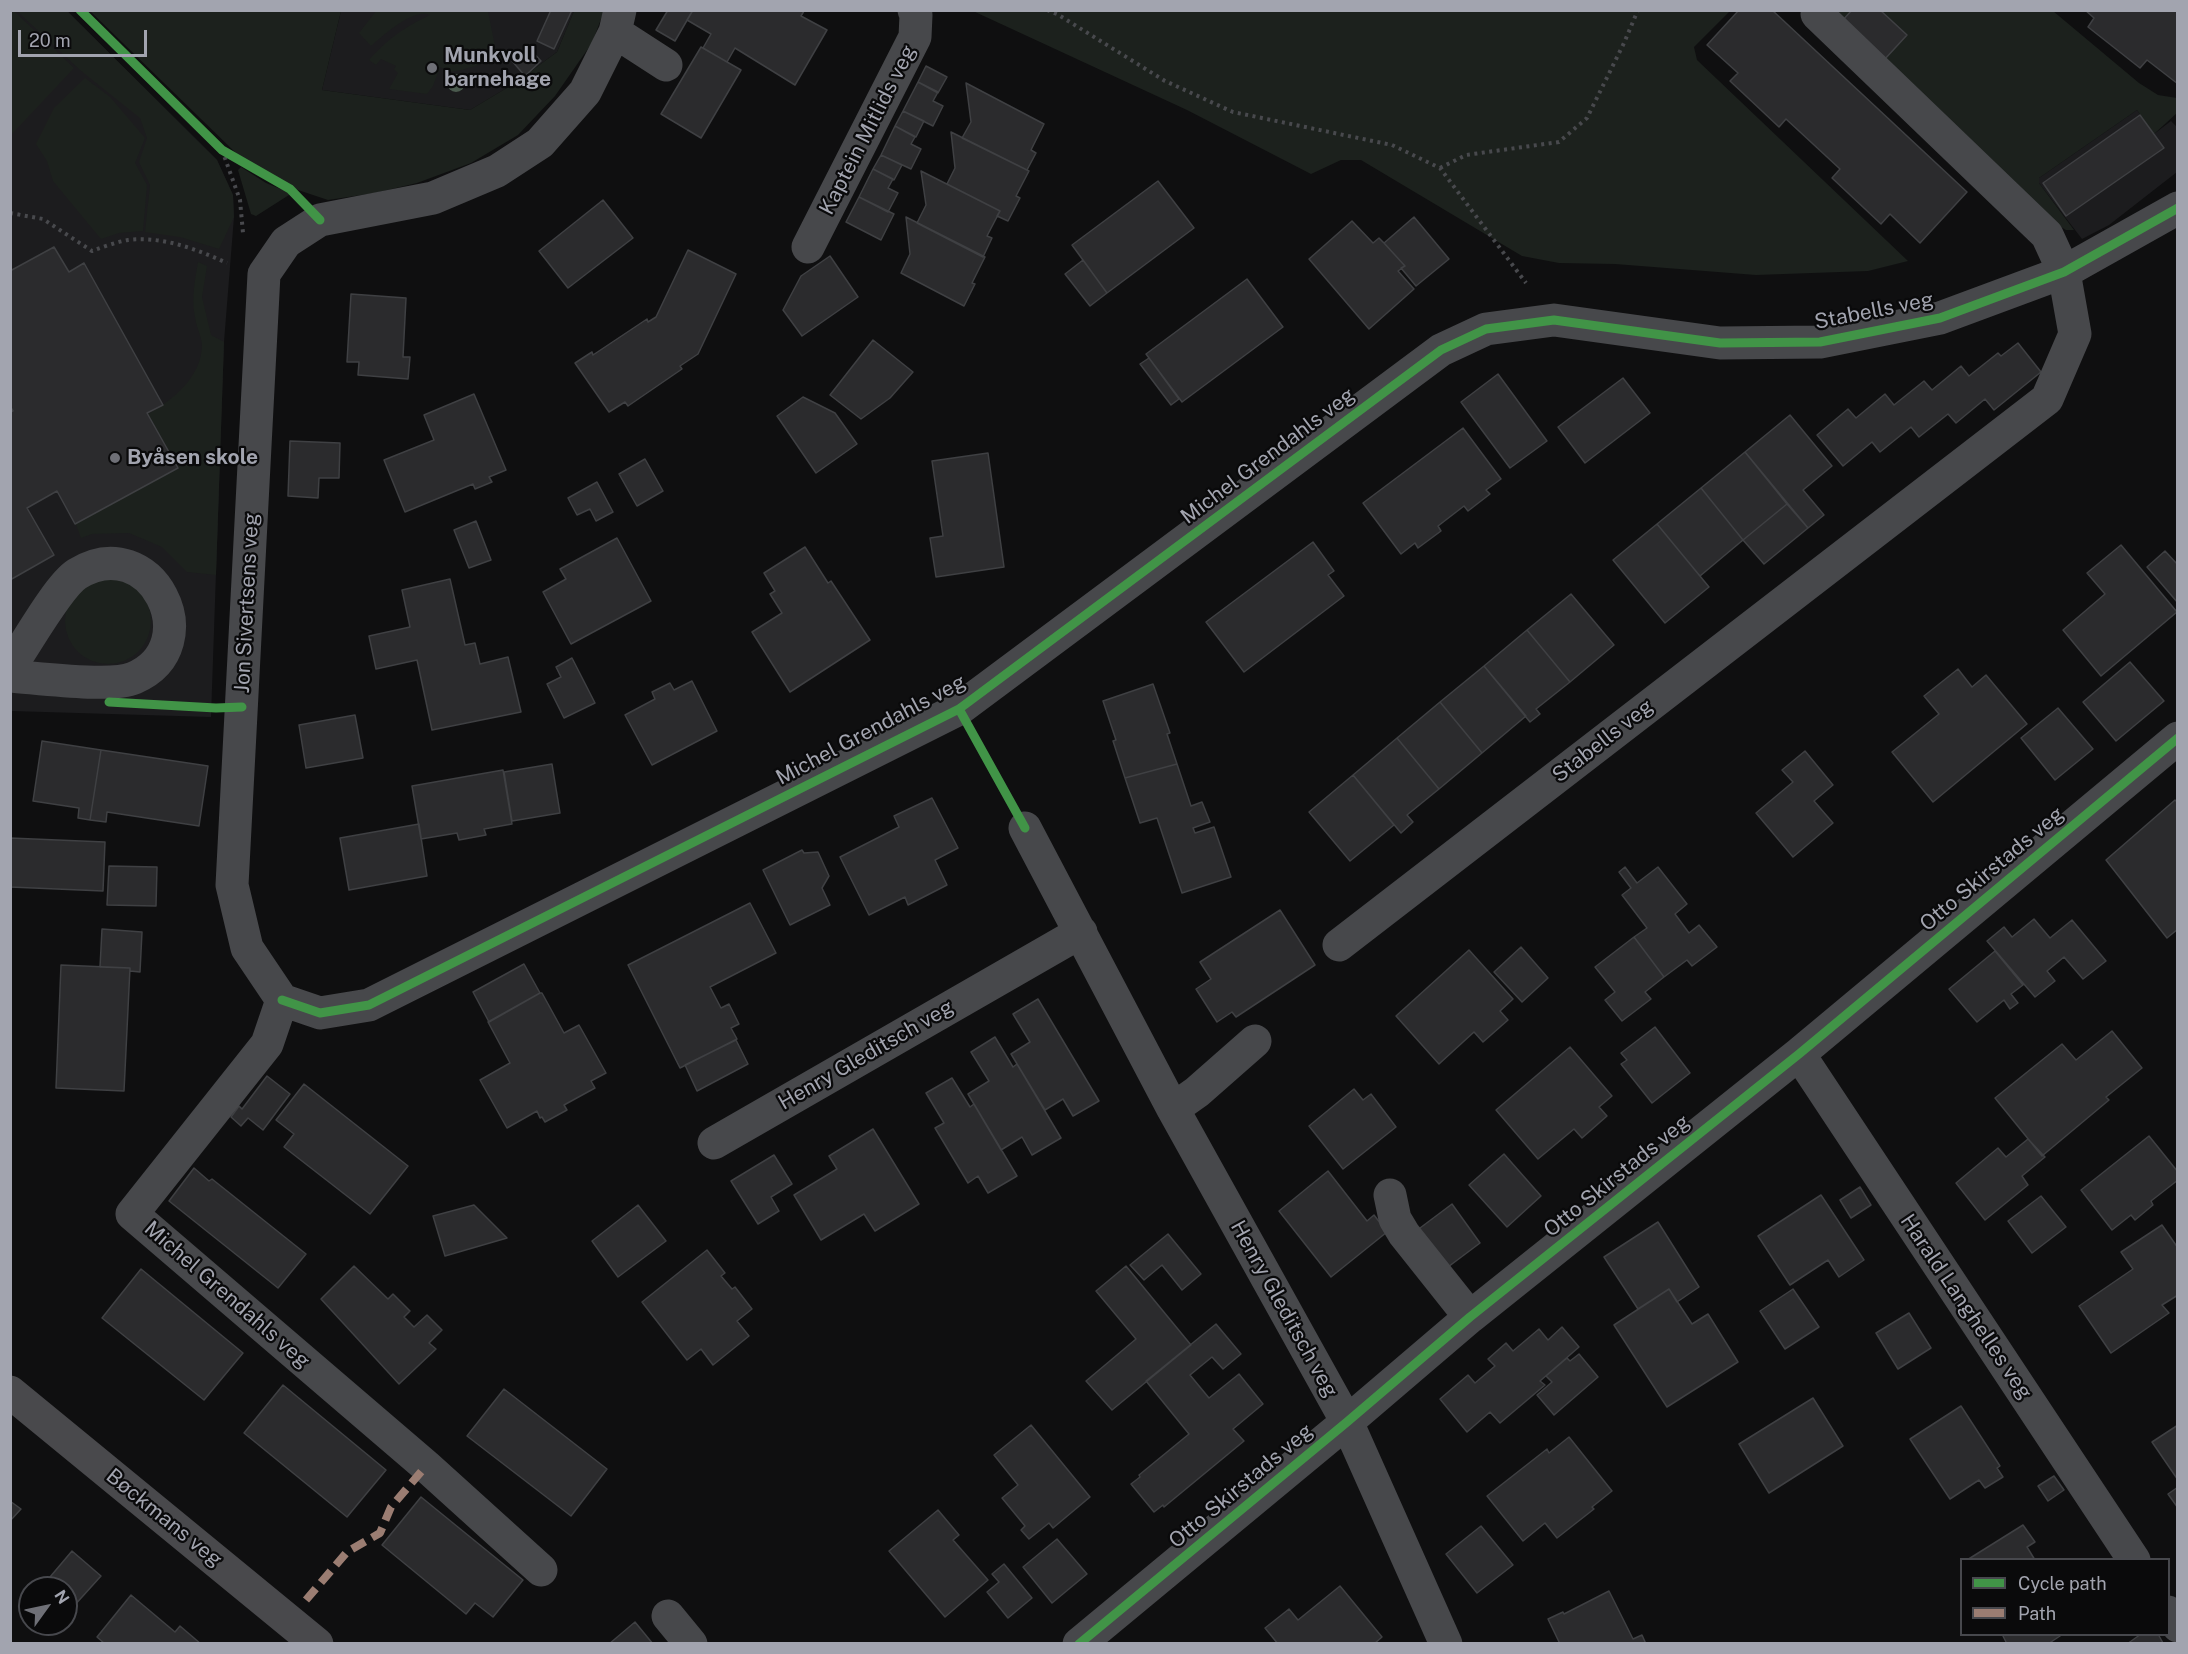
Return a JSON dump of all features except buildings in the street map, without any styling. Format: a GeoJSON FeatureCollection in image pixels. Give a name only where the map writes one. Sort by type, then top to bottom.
{"type":"FeatureCollection","features":[{"type":"Feature","properties":{"kind":"main road","name":"Bøckmans veg"},"geometry":{"type":"LineString","coordinates":[[10,1392],[317,1644]]}},
{"type":"Feature","properties":{"kind":"street","name":"Kaptein Mitlids veg"},"geometry":{"type":"LineString","coordinates":[[808,247],[915,38],[915,13]]}},
{"type":"Feature","properties":{"kind":"street","name":"Stabells veg"},"geometry":{"type":"LineString","coordinates":[[1339,945],[2047,399],[2075,334],[2064,272],[2047,235],[1817,14]]}},
{"type":"Feature","properties":{"kind":"street"},"geometry":{"type":"LineString","coordinates":[[617,21],[666,65]]}},
{"type":"Feature","properties":{"kind":"street","name":"Jon Sivertsens veg"},"geometry":{"type":"LineString","coordinates":[[282,1000],[247,948],[232,885],[264,274],[286,242],[320,220],[433,198],[497,171],[540,142],[585,93],[617,21]]}},
{"type":"Feature","properties":{"kind":"street","name":"Stabells veg"},"geometry":{"type":"LineString","coordinates":[[1554,320],[1720,343],[1820,342],[1941,318],[2064,272],[2178,208]]}},
{"type":"Feature","properties":{"kind":"street","name":"Michel Grendahls veg"},"geometry":{"type":"LineString","coordinates":[[541,1570],[426,1466],[132,1214],[267,1044],[282,1000],[320,1013],[369,1005],[959,709],[1441,350],[1486,329],[1554,320]]}},
{"type":"Feature","properties":{"kind":"street"},"geometry":{"type":"LineString","coordinates":[[10,667],[62,589],[76,574],[98,565],[119,564],[139,571],[158,587],[167,606],[170,632],[163,651],[151,667],[134,678],[114,683],[10,676]]}},
{"type":"Feature","properties":{"kind":"street","name":"Otto Skirstads veg"},"geometry":{"type":"LineString","coordinates":[[1079,1644],[1470,1317],[1798,1054],[2178,738]]}},
{"type":"Feature","properties":{"kind":"street","name":"Henry Gleditsch veg"},"geometry":{"type":"LineString","coordinates":[[1025,828],[1173,1109],[1347,1422],[1446,1644]]}},
{"type":"Feature","properties":{"kind":"street","name":"Henry Gleditsch veg"},"geometry":{"type":"LineString","coordinates":[[714,1143],[1081,932]]}},
{"type":"Feature","properties":{"kind":"street"},"geometry":{"type":"LineString","coordinates":[[1173,1109],[1197,1092],[1256,1041]]}},
{"type":"Feature","properties":{"kind":"street","name":"Harald Langhelles veg"},"geometry":{"type":"LineString","coordinates":[[1798,1054],[2133,1558]]}},
{"type":"Feature","properties":{"kind":"street"},"geometry":{"type":"LineString","coordinates":[[1390,1195],[1395,1219],[1404,1234],[1470,1317]]}},
{"type":"Feature","properties":{"kind":"street"},"geometry":{"type":"LineString","coordinates":[[668,1616],[691,1644]]}},
{"type":"Feature","properties":{"kind":"path"},"geometry":{"type":"LineString","coordinates":[[1047,10],[1165,81],[1233,112],[1392,145],[1440,168],[1554,320]]}},
{"type":"Feature","properties":{"kind":"path"},"geometry":{"type":"LineString","coordinates":[[1440,168],[1466,155],[1559,141],[1587,118],[1638,10]]}},
{"type":"Feature","properties":{"kind":"path"},"geometry":{"type":"LineString","coordinates":[[214,142],[232,156]]}},
{"type":"Feature","properties":{"kind":"path"},"geometry":{"type":"LineString","coordinates":[[10,213],[43,219],[92,251],[127,240],[162,241],[200,251],[231,265]]}},
{"type":"Feature","properties":{"kind":"shaded area"},"geometry":{"type":"Polygon","coordinates":[[[13,10],[74,68],[11,135],[10,11],[13,10]]]}},
{"type":"Feature","properties":{"kind":"shaded area"},"geometry":{"type":"Polygon","coordinates":[[[377,10],[488,11],[497,56],[481,64],[460,70],[449,71],[440,67],[433,86],[427,94],[389,89],[398,73],[394,69],[396,66],[381,59],[376,65],[369,60],[397,34],[430,15],[415,15],[407,19],[371,46],[359,33],[377,10]]]}},
{"type":"Feature","properties":{"kind":"shaded area","name":"Byåsen skole"},"geometry":{"type":"Polygon","coordinates":[[[11,11],[67,11],[217,160],[233,195],[234,217],[224,342],[211,717],[11,711],[11,11]]]}},
{"type":"Feature","properties":{"kind":"shaded area"},"geometry":{"type":"Polygon","coordinates":[[[17,11],[67,11],[217,160],[233,195],[234,217],[219,249],[180,237],[145,232],[150,185],[139,162],[147,138],[140,118],[80,70],[17,11]]]}},
{"type":"Feature","properties":{"kind":"shaded area"},"geometry":{"type":"Polygon","coordinates":[[[90,11],[341,11],[322,90],[470,110],[515,83],[557,52],[574,11],[604,11],[592,43],[555,96],[518,135],[471,163],[417,183],[375,193],[328,200],[298,190],[239,156],[90,11]]]}},
{"type":"Feature","properties":{"kind":"shaded area","name":"Munkvoll barnehage"},"geometry":{"type":"Polygon","coordinates":[[[341,11],[574,11],[557,52],[515,83],[470,110],[322,90],[341,11]]]}},
{"type":"Feature","properties":{"kind":"shaded area"},"geometry":{"type":"Polygon","coordinates":[[[973,11],[1730,11],[1694,47],[1697,60],[1908,261],[1868,271],[1756,275],[1615,264],[1559,263],[1522,256],[1361,160],[1341,160],[1311,174],[1187,110],[973,11]]]}},
{"type":"Feature","properties":{"kind":"shaded area"},"geometry":{"type":"Polygon","coordinates":[[[1825,11],[2053,11],[2139,83],[2158,95],[2177,98],[2177,113],[2154,134],[2137,110],[2039,178],[2039,183],[2074,230],[2066,230],[2056,224],[1825,11]]]}},
{"type":"Feature","properties":{"kind":"shaded area"},"geometry":{"type":"Polygon","coordinates":[[[85,78],[110,97],[145,138],[135,163],[147,185],[143,231],[119,233],[101,239],[53,181],[47,161],[36,144],[54,108],[85,78]]]}},
{"type":"Feature","properties":{"kind":"shaded area"},"geometry":{"type":"Polygon","coordinates":[[[2137,110],[2154,134],[2171,121],[2177,127],[2177,172],[2109,225],[2082,239],[2039,183],[2039,178],[2137,110]]]}},
{"type":"Feature","properties":{"kind":"shaded area"},"geometry":{"type":"Polygon","coordinates":[[[241,167],[266,183],[288,192],[289,195],[256,216],[251,214],[238,170],[241,167]]]}},
{"type":"Feature","properties":{"kind":"shaded area"},"geometry":{"type":"Polygon","coordinates":[[[198,262],[207,266],[202,297],[211,335],[224,342],[216,575],[187,572],[162,547],[129,533],[92,534],[81,538],[76,524],[179,468],[148,414],[167,402],[184,386],[192,377],[201,356],[202,344],[193,303],[198,262]]]}},
{"type":"Feature","properties":{"kind":"shaded area"},"geometry":{"type":"Polygon","coordinates":[[[108,578],[125,581],[139,590],[148,604],[151,621],[148,638],[139,652],[125,661],[108,664],[91,661],[77,652],[68,638],[65,621],[68,604],[77,590],[91,581],[108,578]]]}},
{"type":"Feature","properties":{"kind":"marked path"},"geometry":{"type":"LineString","coordinates":[[306,1600],[347,1552],[380,1533],[391,1507],[426,1466]]}},
{"type":"Feature","properties":{"kind":"cycle path"},"geometry":{"type":"LineString","coordinates":[[80,10],[222,150],[290,189],[320,220]]}},
{"type":"Feature","properties":{"kind":"cycle path"},"geometry":{"type":"LineString","coordinates":[[282,1000],[320,1013],[369,1005],[959,709],[1441,350],[1486,329],[1554,320],[1720,343],[1820,342],[1940,318],[2064,272],[2178,208]]}},
{"type":"Feature","properties":{"kind":"cycle path"},"geometry":{"type":"LineString","coordinates":[[109,702],[216,708],[242,707]]}},
{"type":"Feature","properties":{"kind":"cycle path"},"geometry":{"type":"LineString","coordinates":[[959,709],[1025,828]]}},
{"type":"Feature","properties":{"kind":"cycle path"},"geometry":{"type":"LineString","coordinates":[[1079,1644],[1470,1317],[1799,1054],[2178,738]]}},
{"type":"Feature","properties":{"kind":"place","name":"Munkvoll barnehage"},"geometry":{"type":"Point","coordinates":[432,68]}},
{"type":"Feature","properties":{"kind":"place","name":"Byåsen skole"},"geometry":{"type":"Point","coordinates":[115,458]}}]}
